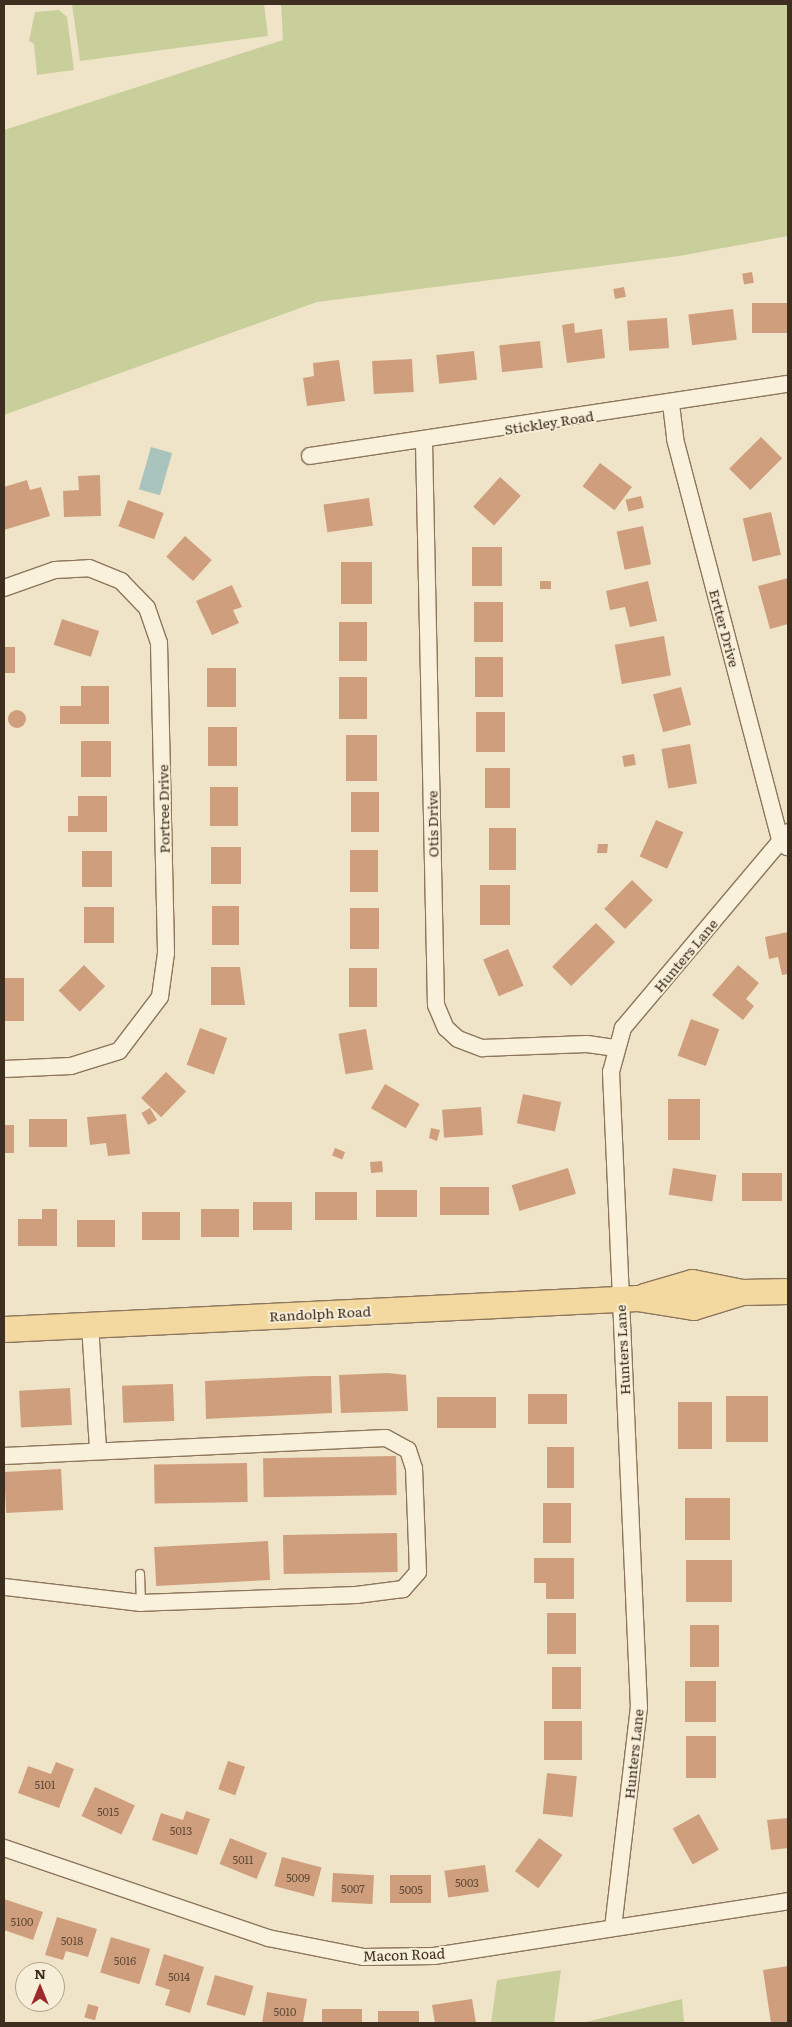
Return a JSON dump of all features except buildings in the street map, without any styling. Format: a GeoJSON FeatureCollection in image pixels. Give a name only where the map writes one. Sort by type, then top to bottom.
{"type":"FeatureCollection","features":[{"type":"Feature","properties":{"kind":"main road","name":"Randolph Road"},"geometry":{"type":"LineString","coordinates":[[4,1329],[628,1298],[692,1282],[742,1292],[788,1290]]}},
{"type":"Feature","properties":{"kind":"street","name":"Stickley Road"},"geometry":{"type":"LineString","coordinates":[[310,456],[424,442],[788,384]]}},
{"type":"Feature","properties":{"kind":"street","name":"Ertter Drive"},"geometry":{"type":"LineString","coordinates":[[671,404],[675,439],[786,841]]}},
{"type":"Feature","properties":{"kind":"street","name":"Otis Drive"},"geometry":{"type":"LineString","coordinates":[[424,442],[436,1005],[452,1034],[482,1048],[587,1044],[615,1048]]}},
{"type":"Feature","properties":{"kind":"street","name":"Portree Drive"},"geometry":{"type":"LineString","coordinates":[[4,588],[55,570],[89,568],[121,581],[146,608],[158,643],[166,953],[160,997],[131,1040],[119,1050],[71,1066],[4,1068]]}},
{"type":"Feature","properties":{"kind":"street","name":"Hunters Lane"},"geometry":{"type":"LineString","coordinates":[[613,1928],[639,1708],[628,1298],[611,1072],[615,1048],[623,1028],[786,841]]}},
{"type":"Feature","properties":{"kind":"street"},"geometry":{"type":"LineString","coordinates":[[90,1325],[98,1450]]}},
{"type":"Feature","properties":{"kind":"street"},"geometry":{"type":"LineString","coordinates":[[4,1456],[98,1450],[386,1438],[408,1450],[414,1468],[418,1572],[403,1589],[141,1603],[4,1587]]}},
{"type":"Feature","properties":{"kind":"street","name":"Macon Road"},"geometry":{"type":"LineString","coordinates":[[4,1848],[268,1938],[364,1957],[434,1956],[788,1901]]}},
{"type":"Feature","properties":{"kind":"lane"},"geometry":{"type":"LineString","coordinates":[[140,1574],[141,1603]]}},
{"type":"Feature","properties":{"kind":"green space"},"geometry":{"type":"Polygon","coordinates":[[[72,4],[264,4],[268,36],[80,61],[72,4]]]}},
{"type":"Feature","properties":{"kind":"green space"},"geometry":{"type":"Polygon","coordinates":[[[281,4],[788,4],[788,236],[679,256],[317,302],[4,415],[4,130],[283,40],[281,4]]]}},
{"type":"Feature","properties":{"kind":"green space"},"geometry":{"type":"Polygon","coordinates":[[[59,10],[67,17],[74,70],[37,75],[34,44],[29,41],[35,12],[59,10]]]}},
{"type":"Feature","properties":{"kind":"green space"},"geometry":{"type":"Polygon","coordinates":[[[561,1970],[554,2023],[491,2023],[497,1980],[561,1970]]]}},
{"type":"Feature","properties":{"kind":"green space"},"geometry":{"type":"Polygon","coordinates":[[[682,1999],[684,2023],[581,2023],[682,1999]]]}},
{"type":"Feature","properties":{"kind":"water"},"geometry":{"type":"Polygon","coordinates":[[[151,447],[172,453],[160,495],[139,489],[151,447]]]}}]}
